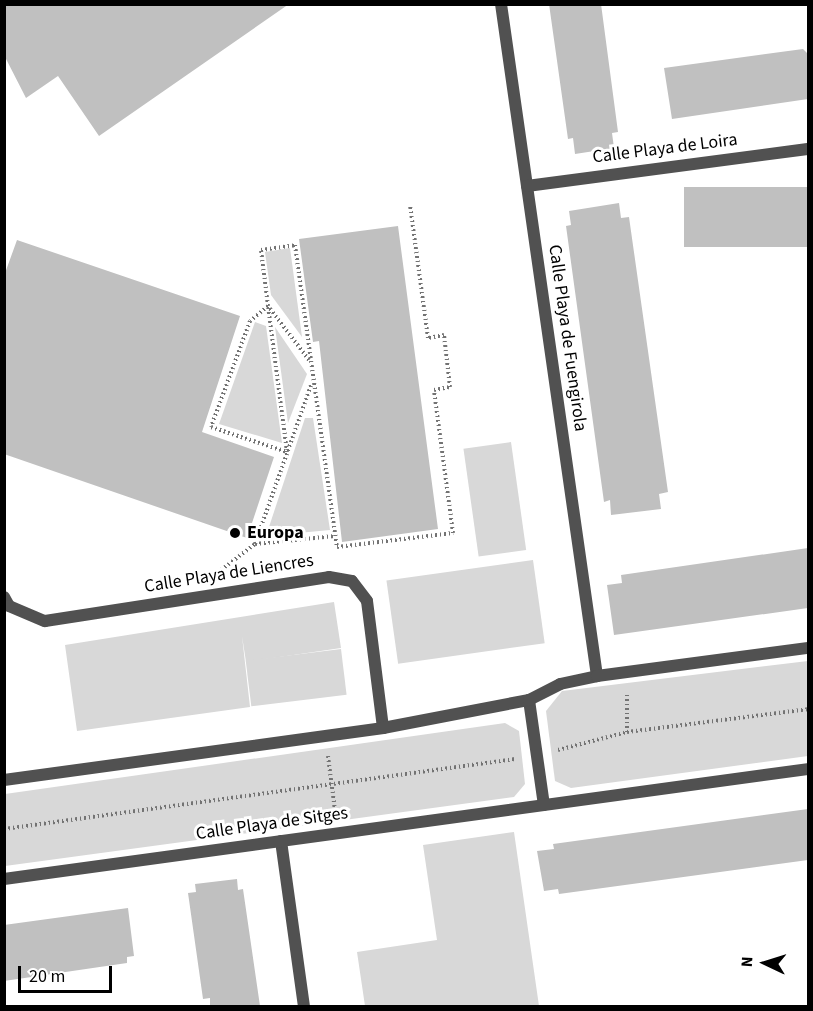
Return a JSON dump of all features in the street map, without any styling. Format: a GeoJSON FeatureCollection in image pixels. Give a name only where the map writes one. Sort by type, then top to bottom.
{"type":"FeatureCollection","features":[{"type":"Feature","properties":{"kind":"street","name":"Calle Playa de Fuengirola"},"geometry":{"type":"LineString","coordinates":[[501,4],[597,676]]}},
{"type":"Feature","properties":{"kind":"street","name":"Calle Playa de Loira"},"geometry":{"type":"LineString","coordinates":[[527,186],[808,149]]}},
{"type":"Feature","properties":{"kind":"street","name":"Calle Playa de Liencres"},"geometry":{"type":"LineString","coordinates":[[4,597],[9,606],[45,621],[329,577],[352,581],[367,601],[383,728]]}},
{"type":"Feature","properties":{"kind":"street"},"geometry":{"type":"LineString","coordinates":[[4,780],[383,728],[529,700],[560,684],[597,676],[808,648]]}},
{"type":"Feature","properties":{"kind":"street"},"geometry":{"type":"LineString","coordinates":[[529,700],[544,805]]}},
{"type":"Feature","properties":{"kind":"street","name":"Calle Playa de Sitges"},"geometry":{"type":"LineString","coordinates":[[4,879],[808,769]]}},
{"type":"Feature","properties":{"kind":"street"},"geometry":{"type":"LineString","coordinates":[[280,842],[304,1006]]}},
{"type":"Feature","properties":{"kind":"path"},"geometry":{"type":"LineString","coordinates":[[287,452],[261,250],[295,245],[312,382],[337,547],[453,533],[434,390],[450,387],[444,336],[428,338],[410,205]]}},
{"type":"Feature","properties":{"kind":"path"},"geometry":{"type":"LineString","coordinates":[[268,306],[309,360]]}},
{"type":"Feature","properties":{"kind":"path"},"geometry":{"type":"LineString","coordinates":[[268,306],[250,321],[211,427],[287,452]]}},
{"type":"Feature","properties":{"kind":"path"},"geometry":{"type":"LineString","coordinates":[[255,544],[312,382]]}},
{"type":"Feature","properties":{"kind":"path"},"geometry":{"type":"LineString","coordinates":[[218,572],[255,544],[335,536]]}},
{"type":"Feature","properties":{"kind":"path"},"geometry":{"type":"LineString","coordinates":[[627,732],[628,683]]}},
{"type":"Feature","properties":{"kind":"path"},"geometry":{"type":"LineString","coordinates":[[551,752],[627,732],[808,709]]}},
{"type":"Feature","properties":{"kind":"path"},"geometry":{"type":"LineString","coordinates":[[327,748],[337,821]]}},
{"type":"Feature","properties":{"kind":"path"},"geometry":{"type":"LineString","coordinates":[[4,829],[520,758]]}},
{"type":"Feature","properties":{"kind":"shaded area"},"geometry":{"type":"Polygon","coordinates":[[[290,248],[302,337],[271,295],[265,252],[290,248]]]}},
{"type":"Feature","properties":{"kind":"shaded area"},"geometry":{"type":"Polygon","coordinates":[[[255,322],[266,326],[282,443],[219,424],[255,322]]]}},
{"type":"Feature","properties":{"kind":"shaded area"},"geometry":{"type":"Polygon","coordinates":[[[275,327],[307,374],[288,423],[275,327]]]}},
{"type":"Feature","properties":{"kind":"shaded area"},"geometry":{"type":"Polygon","coordinates":[[[305,418],[313,418],[330,530],[266,536],[305,418]]]}},
{"type":"Feature","properties":{"kind":"shaded area"},"geometry":{"type":"Polygon","coordinates":[[[511,442],[526,550],[479,557],[463,449],[511,442]]]}},
{"type":"Feature","properties":{"kind":"shaded area"},"geometry":{"type":"Polygon","coordinates":[[[533,560],[545,643],[398,664],[386,581],[533,560]]]}},
{"type":"Feature","properties":{"kind":"shaded area"},"geometry":{"type":"Polygon","coordinates":[[[334,602],[341,648],[246,662],[242,636],[250,707],[77,731],[65,645],[334,602]]]}},
{"type":"Feature","properties":{"kind":"shaded area"},"geometry":{"type":"Polygon","coordinates":[[[341,649],[347,695],[251,706],[246,661],[341,649]]]}},
{"type":"Feature","properties":{"kind":"shaded area"},"geometry":{"type":"Polygon","coordinates":[[[808,661],[808,756],[571,788],[555,781],[546,711],[562,691],[808,661]]]}},
{"type":"Feature","properties":{"kind":"shaded area"},"geometry":{"type":"Polygon","coordinates":[[[505,723],[519,731],[525,784],[514,797],[5,866],[5,794],[505,723]]]}},
{"type":"Feature","properties":{"kind":"shaded area"},"geometry":{"type":"Polygon","coordinates":[[[514,832],[539,1006],[365,1006],[357,952],[437,940],[423,845],[514,832]]]}},
{"type":"Feature","properties":{"kind":"building"},"geometry":{"type":"Polygon","coordinates":[[[4,4],[289,4],[99,136],[58,76],[26,98],[4,55],[4,4]]]}},
{"type":"Feature","properties":{"kind":"building"},"geometry":{"type":"Polygon","coordinates":[[[549,4],[601,4],[618,132],[612,133],[614,148],[575,154],[573,138],[568,139],[549,4]]]}},
{"type":"Feature","properties":{"kind":"building"},"geometry":{"type":"Polygon","coordinates":[[[803,49],[808,54],[808,99],[672,119],[664,68],[803,49]]]}},
{"type":"Feature","properties":{"kind":"building"},"geometry":{"type":"Polygon","coordinates":[[[684,187],[808,187],[808,247],[684,247],[684,187]]]}},
{"type":"Feature","properties":{"kind":"building"},"geometry":{"type":"Polygon","coordinates":[[[619,203],[621,218],[629,217],[668,492],[659,494],[661,509],[611,515],[610,500],[604,502],[566,226],[571,225],[569,211],[619,203]]]}},
{"type":"Feature","properties":{"kind":"building"},"geometry":{"type":"Polygon","coordinates":[[[398,226],[438,529],[342,542],[319,341],[313,342],[299,239],[398,226]]]}},
{"type":"Feature","properties":{"kind":"building"},"geometry":{"type":"Polygon","coordinates":[[[17,240],[240,316],[202,432],[274,457],[247,538],[4,454],[4,276],[17,240]]]}},
{"type":"Feature","properties":{"kind":"building"},"geometry":{"type":"Polygon","coordinates":[[[808,548],[808,608],[614,635],[607,585],[622,583],[621,575],[808,548]]]}},
{"type":"Feature","properties":{"kind":"building"},"geometry":{"type":"Polygon","coordinates":[[[808,809],[808,860],[559,894],[558,889],[544,891],[537,851],[554,849],[553,844],[808,809]]]}},
{"type":"Feature","properties":{"kind":"building"},"geometry":{"type":"Polygon","coordinates":[[[237,879],[238,890],[243,889],[260,1006],[210,1006],[210,998],[203,999],[188,893],[196,892],[195,884],[237,879]]]}},
{"type":"Feature","properties":{"kind":"building"},"geometry":{"type":"Polygon","coordinates":[[[128,908],[134,956],[127,957],[127,963],[4,981],[4,925],[128,908]]]}},
{"type":"Feature","properties":{"kind":"place","name":"Europa"},"geometry":{"type":"Point","coordinates":[235,533]}}]}
